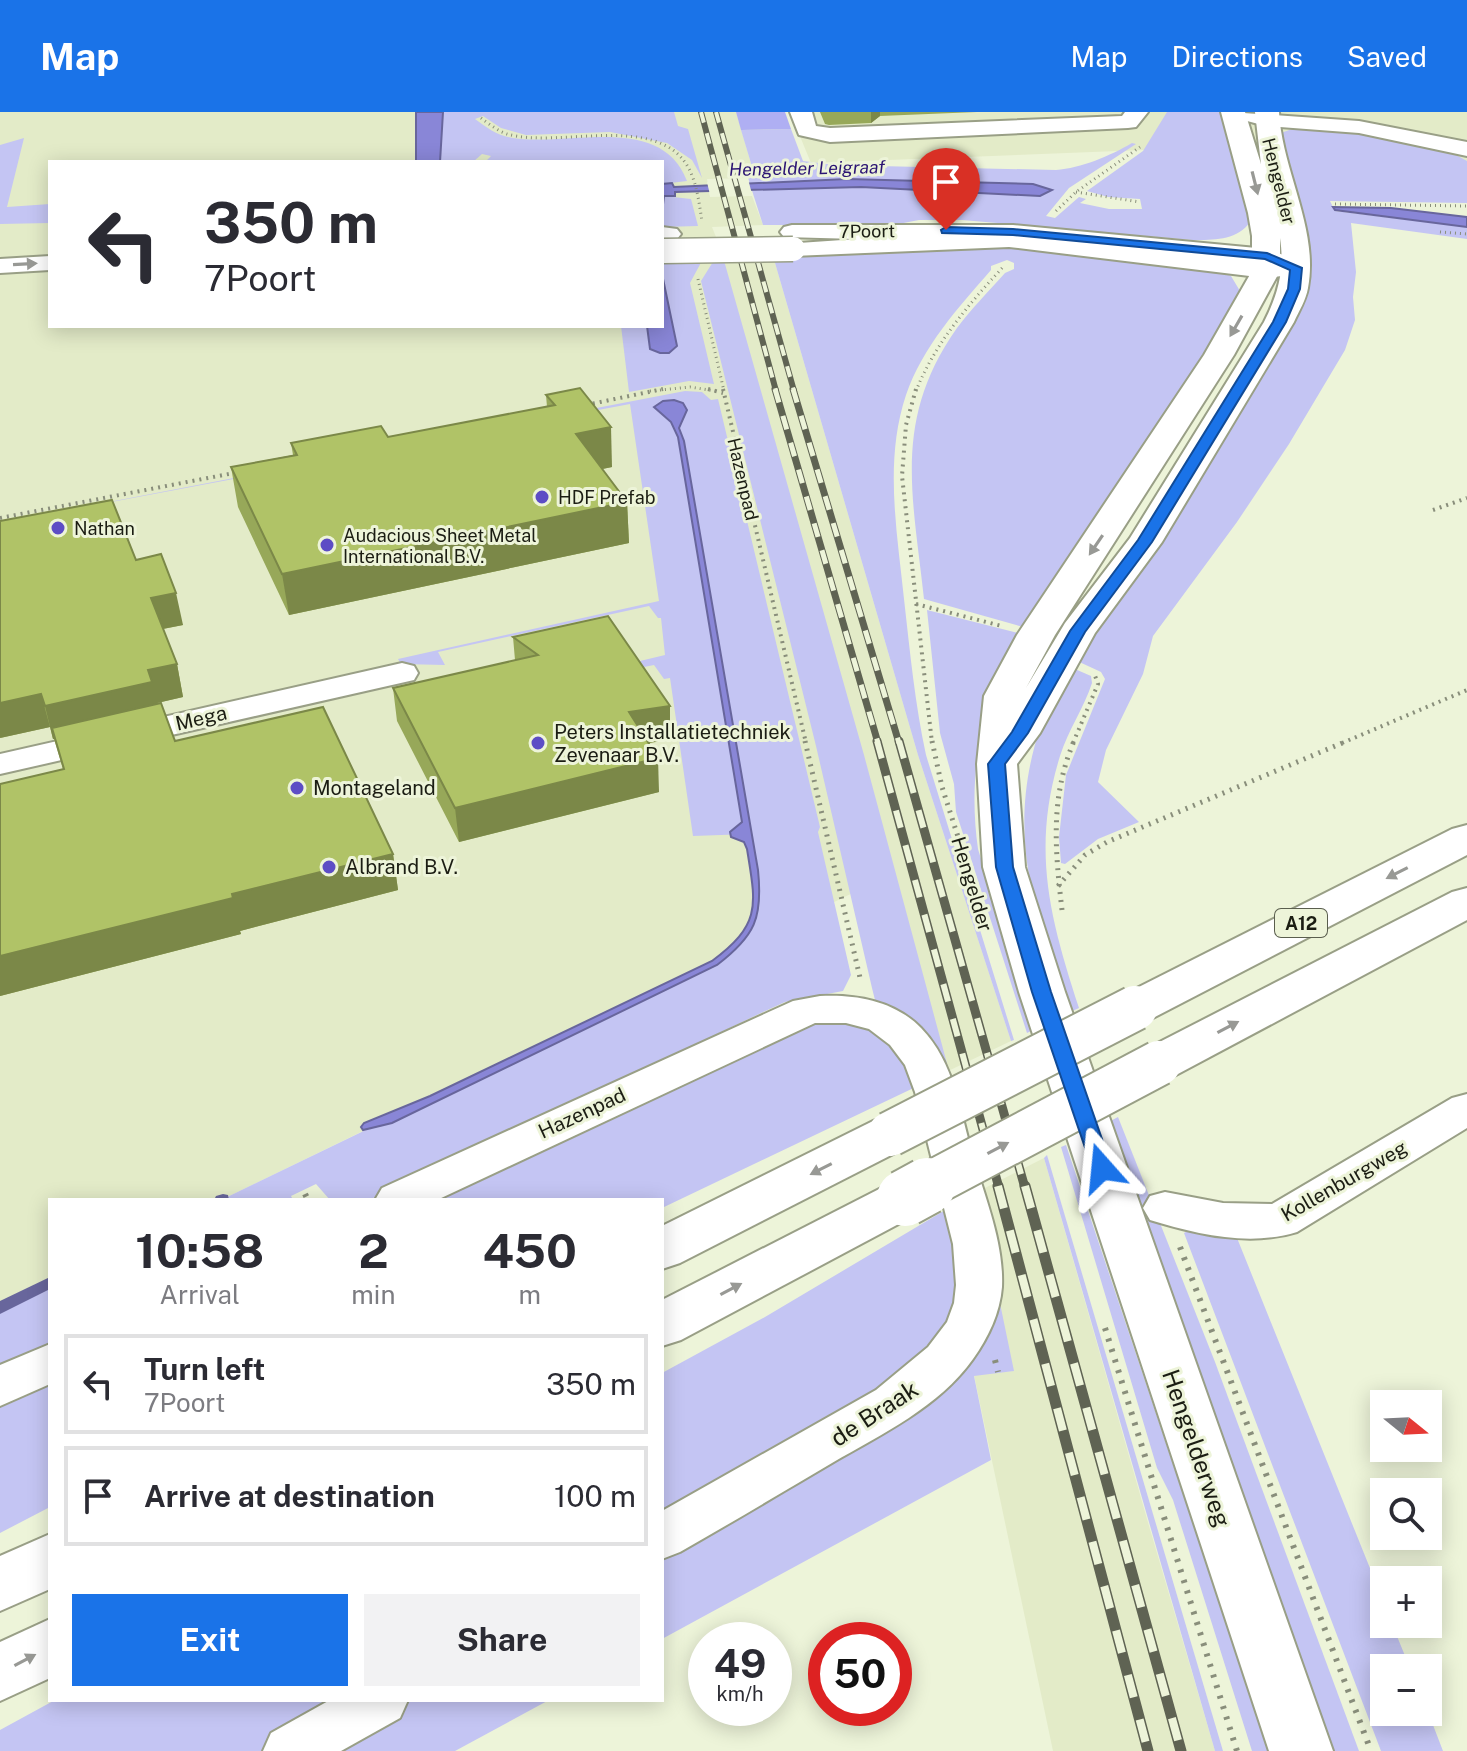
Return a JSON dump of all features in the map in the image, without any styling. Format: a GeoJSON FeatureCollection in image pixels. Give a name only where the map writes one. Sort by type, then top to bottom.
{"type":"FeatureCollection","features":[{"type":"Feature","properties":{"kind":"main road","name":"Hengelder"},"geometry":{"type":"LineString","coordinates":[[997,764],[1020,733],[1078,631],[1145,542],[1279,322],[1294,289],[1277,265],[1233,112]]}},
{"type":"Feature","properties":{"kind":"main road","name":"Hengelder"},"geometry":{"type":"LineString","coordinates":[[1095,1145],[1042,992],[1004,867],[997,764],[1003,696],[1036,635],[1277,265],[1286,206],[1268,153],[1280,117]]}},
{"type":"Feature","properties":{"kind":"main road","name":"A12"},"geometry":{"type":"LineString","coordinates":[[664,1248],[1467,838]]}},
{"type":"Feature","properties":{"kind":"main road"},"geometry":{"type":"LineString","coordinates":[[664,1324],[1467,902]]}},
{"type":"Feature","properties":{"kind":"main road","name":"Hengelderweg"},"geometry":{"type":"LineString","coordinates":[[1095,1145],[1301,1751]]}},
{"type":"Feature","properties":{"kind":"main road"},"geometry":{"type":"LineString","coordinates":[[0,1585],[48,1561]]}},
{"type":"Feature","properties":{"kind":"main road"},"geometry":{"type":"LineString","coordinates":[[0,1673],[48,1648]]}},
{"type":"Feature","properties":{"kind":"street"},"geometry":{"type":"LineString","coordinates":[[804,121],[810,141],[823,154],[838,155],[1085,145],[1099,142],[1106,134],[1103,123],[1128,122],[1137,112]]}},
{"type":"Feature","properties":{"kind":"street"},"geometry":{"type":"LineString","coordinates":[[1240,112],[1359,127],[1467,149]]}},
{"type":"Feature","properties":{"kind":"street"},"geometry":{"type":"LineString","coordinates":[[1317,112],[1359,127]]}},
{"type":"Feature","properties":{"kind":"street","name":"7Poort"},"geometry":{"type":"LineString","coordinates":[[664,242],[1009,240],[1277,265]]}},
{"type":"Feature","properties":{"kind":"street"},"geometry":{"type":"LineString","coordinates":[[0,246],[48,243]]}},
{"type":"Feature","properties":{"kind":"street"},"geometry":{"type":"LineString","coordinates":[[0,266],[48,263]]}},
{"type":"Feature","properties":{"kind":"street","name":"Mega"},"geometry":{"type":"LineString","coordinates":[[0,764],[402,673]]}},
{"type":"Feature","properties":{"kind":"street","name":"Hazenpad"},"geometry":{"type":"LineString","coordinates":[[401,1198],[788,1017],[826,1007],[860,1010],[904,1034],[931,1078],[966,1213]]}},
{"type":"Feature","properties":{"kind":"street","name":"Kollenburgweg"},"geometry":{"type":"LineString","coordinates":[[1165,1208],[1213,1221],[1249,1224],[1281,1220],[1467,1109]]}},
{"type":"Feature","properties":{"kind":"street","name":"de Braak"},"geometry":{"type":"LineString","coordinates":[[664,1536],[893,1404],[928,1378],[952,1353],[972,1318],[979,1287],[966,1213]]}},
{"type":"Feature","properties":{"kind":"street"},"geometry":{"type":"LineString","coordinates":[[0,1387],[48,1364]]}},
{"type":"Feature","properties":{"kind":"street"},"geometry":{"type":"LineString","coordinates":[[290,1751],[377,1702]]}},
{"type":"Feature","properties":{"kind":"path"},"geometry":{"type":"LineString","coordinates":[[481,118],[498,130],[515,136],[606,134],[656,143],[684,161],[695,189],[704,231]]}},
{"type":"Feature","properties":{"kind":"path"},"geometry":{"type":"LineString","coordinates":[[1050,218],[1076,192],[1146,139]]}},
{"type":"Feature","properties":{"kind":"path"},"geometry":{"type":"LineString","coordinates":[[1076,192],[1140,202]]}},
{"type":"Feature","properties":{"kind":"path"},"geometry":{"type":"LineString","coordinates":[[1335,204],[1467,206]]}},
{"type":"Feature","properties":{"kind":"path"},"geometry":{"type":"LineString","coordinates":[[1440,232],[1467,234]]}},
{"type":"Feature","properties":{"kind":"path","name":"Hengelder"},"geometry":{"type":"LineString","coordinates":[[960,844],[937,770],[903,489],[905,432],[912,400],[950,327],[1009,260]]}},
{"type":"Feature","properties":{"kind":"path","name":"Hazenpad"},"geometry":{"type":"LineString","coordinates":[[703,269],[696,282],[854,941],[862,978],[860,1010]]}},
{"type":"Feature","properties":{"kind":"path"},"geometry":{"type":"LineString","coordinates":[[580,407],[690,386],[707,387],[723,393]]}},
{"type":"Feature","properties":{"kind":"path"},"geometry":{"type":"LineString","coordinates":[[0,518],[251,470]]}},
{"type":"Feature","properties":{"kind":"path"},"geometry":{"type":"LineString","coordinates":[[1433,510],[1467,498]]}},
{"type":"Feature","properties":{"kind":"path"},"geometry":{"type":"LineString","coordinates":[[916,604],[1036,635]]}},
{"type":"Feature","properties":{"kind":"path"},"geometry":{"type":"LineString","coordinates":[[1060,662],[1090,669],[1098,677],[1098,684],[1061,772],[1054,842],[1057,887],[1063,913]]}},
{"type":"Feature","properties":{"kind":"path"},"geometry":{"type":"LineString","coordinates":[[1057,887],[1085,855],[1107,842],[1467,690]]}},
{"type":"Feature","properties":{"kind":"path"},"geometry":{"type":"LineString","coordinates":[[1165,1208],[1371,1751]]}},
{"type":"Feature","properties":{"kind":"path"},"geometry":{"type":"LineString","coordinates":[[1104,1324],[1237,1751]]}},
{"type":"Feature","properties":{"kind":"shaded area"},"geometry":{"type":"Polygon","coordinates":[[[0,112],[736,112],[753,170],[748,178],[707,179],[710,197],[752,196],[763,225],[712,227],[724,257],[773,256],[918,755],[1011,1041],[944,1073],[861,889],[225,1198],[48,1198],[48,1284],[0,1308],[0,112]]]}},
{"type":"Feature","properties":{"kind":"shaded area"},"geometry":{"type":"Polygon","coordinates":[[[416,112],[443,112],[440,160],[416,160],[416,112]]]}},
{"type":"Feature","properties":{"kind":"shaded area"},"geometry":{"type":"Polygon","coordinates":[[[443,112],[674,112],[678,126],[688,129],[702,178],[692,160],[667,143],[610,132],[526,135],[501,128],[483,116],[475,119],[513,138],[611,137],[635,139],[657,146],[674,160],[687,181],[664,184],[664,160],[487,160],[491,156],[482,154],[475,160],[440,160],[443,112]]]}},
{"type":"Feature","properties":{"kind":"shaded area"},"geometry":{"type":"Polygon","coordinates":[[[736,112],[785,112],[791,129],[741,130],[736,112]]]}},
{"type":"Feature","properties":{"kind":"shaded area"},"geometry":{"type":"Polygon","coordinates":[[[790,112],[1467,112],[1467,166],[1360,149],[1220,147],[811,163],[790,112]]]}},
{"type":"Feature","properties":{"kind":"shaded area"},"geometry":{"type":"Polygon","coordinates":[[[1167,112],[1227,112],[1250,222],[1238,233],[1224,238],[1192,240],[962,220],[919,220],[893,225],[763,225],[748,178],[753,170],[741,130],[791,129],[803,161],[835,165],[1056,170],[1085,164],[1136,144],[1069,188],[1046,216],[1055,218],[1079,197],[1086,199],[1080,203],[1109,209],[1142,209],[1140,199],[1108,197],[1087,191],[1143,151],[1167,112]]]}},
{"type":"Feature","properties":{"kind":"shaded area"},"geometry":{"type":"Polygon","coordinates":[[[1295,128],[1407,139],[1467,161],[1467,203],[1330,201],[1335,211],[1467,227],[1467,239],[1351,223],[1356,272],[1353,297],[1355,320],[1345,350],[1289,444],[1237,522],[1153,636],[1143,674],[1106,750],[1098,782],[1139,822],[1098,839],[1065,864],[1061,863],[1059,837],[1066,775],[1105,679],[1101,672],[1075,660],[1288,323],[1278,134],[1295,128]]]}},
{"type":"Feature","properties":{"kind":"shaded area"},"geometry":{"type":"Polygon","coordinates":[[[24,138],[7,207],[48,204],[48,223],[0,224],[0,145],[24,138]]]}},
{"type":"Feature","properties":{"kind":"shaded area"},"geometry":{"type":"Polygon","coordinates":[[[847,179],[1033,184],[1052,190],[1040,196],[861,187],[675,192],[675,196],[664,196],[664,184],[672,183],[674,187],[847,179]]]}},
{"type":"Feature","properties":{"kind":"shaded area"},"geometry":{"type":"Polygon","coordinates":[[[664,196],[691,199],[698,226],[664,227],[664,196]]]}},
{"type":"Feature","properties":{"kind":"shaded area"},"geometry":{"type":"Polygon","coordinates":[[[1333,207],[1391,208],[1467,217],[1467,227],[1335,210],[1333,207]]]}},
{"type":"Feature","properties":{"kind":"shaded area"},"geometry":{"type":"Polygon","coordinates":[[[962,246],[1036,246],[1218,270],[1231,276],[1240,291],[1231,316],[1030,629],[924,599],[912,492],[915,427],[936,362],[962,321],[1005,273],[1014,269],[1014,263],[1007,260],[991,266],[991,270],[932,344],[906,395],[895,445],[894,496],[919,717],[926,755],[1014,1040],[1011,1041],[918,755],[773,256],[877,253],[962,246]]]}},
{"type":"Feature","properties":{"kind":"shaded area"},"geometry":{"type":"Polygon","coordinates":[[[704,257],[690,283],[714,384],[689,381],[629,392],[621,328],[664,328],[664,258],[704,257]]]}},
{"type":"Feature","properties":{"kind":"shaded area"},"geometry":{"type":"Polygon","coordinates":[[[716,257],[723,257],[864,755],[949,1071],[938,1077],[875,1000],[701,281],[716,257]]]}},
{"type":"Feature","properties":{"kind":"shaded area"},"geometry":{"type":"Polygon","coordinates":[[[664,284],[677,346],[669,353],[650,349],[647,328],[664,328],[664,284]]]}},
{"type":"Feature","properties":{"kind":"shaded area"},"geometry":{"type":"Polygon","coordinates":[[[685,391],[702,392],[711,400],[718,399],[820,827],[818,832],[851,975],[843,991],[785,1002],[373,1198],[328,1198],[316,1184],[292,1198],[225,1198],[717,960],[743,938],[757,914],[749,834],[693,836],[670,678],[664,679],[654,665],[644,667],[640,661],[665,655],[661,618],[649,606],[438,652],[445,665],[401,664],[398,659],[659,601],[630,404],[0,523],[685,391]]]}},
{"type":"Feature","properties":{"kind":"shaded area"},"geometry":{"type":"Polygon","coordinates":[[[663,401],[683,403],[687,410],[679,428],[684,441],[758,870],[759,901],[754,925],[740,945],[717,965],[392,1123],[363,1130],[361,1127],[364,1123],[430,1096],[712,961],[740,936],[747,924],[753,899],[750,868],[744,842],[731,837],[730,832],[742,822],[678,437],[671,422],[654,407],[663,401]]]}},
{"type":"Feature","properties":{"kind":"shaded area"},"geometry":{"type":"Polygon","coordinates":[[[927,610],[1026,635],[986,720],[978,751],[974,800],[978,849],[1033,1030],[1027,1033],[956,812],[954,784],[940,733],[927,610]]]}},
{"type":"Feature","properties":{"kind":"shaded area"},"geometry":{"type":"Polygon","coordinates":[[[1068,666],[1091,676],[1092,683],[1060,756],[1047,822],[1048,884],[1053,914],[1079,1008],[1068,1013],[1035,906],[1028,872],[1025,803],[1040,728],[1068,666]]]}},
{"type":"Feature","properties":{"kind":"shaded area"},"geometry":{"type":"Polygon","coordinates":[[[843,1015],[891,1036],[922,1084],[664,1207],[664,1198],[418,1198],[781,1026],[843,1015]]]}},
{"type":"Feature","properties":{"kind":"shaded area"},"geometry":{"type":"Polygon","coordinates":[[[1118,1117],[1215,1362],[1359,1751],[1326,1751],[1105,1124],[1118,1117]]]}},
{"type":"Feature","properties":{"kind":"shaded area"},"geometry":{"type":"Polygon","coordinates":[[[1066,1145],[1269,1751],[1252,1751],[1173,1500],[1157,1468],[1061,1147],[1066,1145]]]}},
{"type":"Feature","properties":{"kind":"shaded area"},"geometry":{"type":"Polygon","coordinates":[[[1047,1155],[1223,1751],[1215,1751],[1044,1158],[1047,1155]]]}},
{"type":"Feature","properties":{"kind":"shaded area"},"geometry":{"type":"Polygon","coordinates":[[[1044,1158],[1215,1751],[1053,1751],[974,1375],[1013,1371],[977,1192],[1044,1158]]]}},
{"type":"Feature","properties":{"kind":"shaded area"},"geometry":{"type":"Polygon","coordinates":[[[977,1192],[1014,1371],[974,1376],[991,1460],[693,1622],[688,1622],[664,1638],[664,1548],[951,1378],[977,1192]]]}},
{"type":"Feature","properties":{"kind":"shaded area"},"geometry":{"type":"Polygon","coordinates":[[[952,1206],[959,1298],[945,1337],[920,1370],[664,1527],[664,1372],[765,1317],[952,1206]]]}},
{"type":"Feature","properties":{"kind":"shaded area"},"geometry":{"type":"Polygon","coordinates":[[[1197,1226],[1235,1233],[1370,1568],[1370,1638],[1398,1638],[1404,1654],[1370,1654],[1370,1722],[1184,1233],[1197,1226]]]}},
{"type":"Feature","properties":{"kind":"shaded area"},"geometry":{"type":"Polygon","coordinates":[[[48,1284],[48,1356],[0,1378],[0,1308],[48,1284]]]}},
{"type":"Feature","properties":{"kind":"shaded area"},"geometry":{"type":"Polygon","coordinates":[[[48,1373],[48,1508],[0,1533],[0,1396],[48,1373]]]}},
{"type":"Feature","properties":{"kind":"shaded area"},"geometry":{"type":"Polygon","coordinates":[[[51,1702],[354,1702],[267,1751],[0,1751],[0,1730],[51,1702]]]}},
{"type":"Feature","properties":{"kind":"shaded area"},"geometry":{"type":"Polygon","coordinates":[[[410,1702],[545,1702],[455,1751],[325,1751],[410,1702]]]}},
{"type":"Feature","properties":{"kind":"shaded area"},"geometry":{"type":"Polygon","coordinates":[[[1371,1726],[1433,1726],[1443,1751],[1381,1751],[1371,1726]]]}},
{"type":"Feature","properties":{"kind":"pier"},"geometry":{"type":"Polygon","coordinates":[[[748,179],[752,194],[710,195],[707,182],[748,179]]]}},
{"type":"Feature","properties":{"kind":"building"},"geometry":{"type":"Polygon","coordinates":[[[580,388],[611,427],[576,434],[627,502],[282,574],[231,467],[297,455],[291,443],[381,426],[388,437],[555,405],[546,395],[580,388]]]}},
{"type":"Feature","properties":{"kind":"building"},"geometry":{"type":"Polygon","coordinates":[[[112,500],[136,560],[161,554],[176,593],[151,598],[177,664],[148,670],[152,682],[45,706],[41,694],[0,703],[0,521],[112,500]]]}},
{"type":"Feature","properties":{"kind":"building"},"geometry":{"type":"Polygon","coordinates":[[[608,616],[670,706],[629,712],[658,758],[455,808],[393,688],[538,655],[513,637],[608,616]]]}},
{"type":"Feature","properties":{"kind":"building"},"geometry":{"type":"Polygon","coordinates":[[[161,703],[175,741],[323,707],[393,854],[0,956],[0,784],[64,769],[52,728],[161,703]]]}},
{"type":"Feature","properties":{"kind":"waterway"},"geometry":{"type":"LineString","coordinates":[[0,1308],[48,1284]]}},
{"type":"Feature","properties":{"kind":"railway"},"geometry":{"type":"LineString","coordinates":[[701,112],[776,391]]}},
{"type":"Feature","properties":{"kind":"railway"},"geometry":{"type":"LineString","coordinates":[[716,112],[794,391]]}},
{"type":"Feature","properties":{"kind":"railway"},"geometry":{"type":"LineString","coordinates":[[775,389],[878,743]]}},
{"type":"Feature","properties":{"kind":"railway"},"geometry":{"type":"LineString","coordinates":[[793,389],[899,743]]}},
{"type":"Feature","properties":{"kind":"railway"},"geometry":{"type":"LineString","coordinates":[[877,741],[999,1188]]}},
{"type":"Feature","properties":{"kind":"railway"},"geometry":{"type":"LineString","coordinates":[[899,741],[1025,1188]]}},
{"type":"Feature","properties":{"kind":"railway"},"geometry":{"type":"LineString","coordinates":[[998,1186],[1148,1751]]}},
{"type":"Feature","properties":{"kind":"railway"},"geometry":{"type":"LineString","coordinates":[[1025,1186],[1181,1751]]}},
{"type":"Feature","properties":{"kind":"place","name":"HDF Prefab"},"geometry":{"type":"Point","coordinates":[542,497]}},
{"type":"Feature","properties":{"kind":"place","name":"Nathan"},"geometry":{"type":"Point","coordinates":[58,528]}},
{"type":"Feature","properties":{"kind":"place","name":"Audacious Sheet Metal International B.V."},"geometry":{"type":"Point","coordinates":[327,545]}},
{"type":"Feature","properties":{"kind":"place","name":"Peters Installatietechniek Zevenaar B.V."},"geometry":{"type":"Point","coordinates":[538,743]}},
{"type":"Feature","properties":{"kind":"place","name":"Montageland"},"geometry":{"type":"Point","coordinates":[297,788]}},
{"type":"Feature","properties":{"kind":"place","name":"Albrand B.V."},"geometry":{"type":"Point","coordinates":[329,867]}},
{"type":"Feature","properties":{"kind":"route"},"geometry":{"type":"LineString","coordinates":[[946,230],[1013,232],[1234,252],[1267,256],[1296,268],[1294,289],[1279,322],[1189,472],[1145,542],[1078,631],[1020,733],[997,764],[1004,867],[1042,992],[1102,1168]]}},
{"type":"Feature","properties":{"kind":"water label","name":"Hengelder Leigraaf"},"geometry":{"type":"Point","coordinates":[807,168]}}]}
